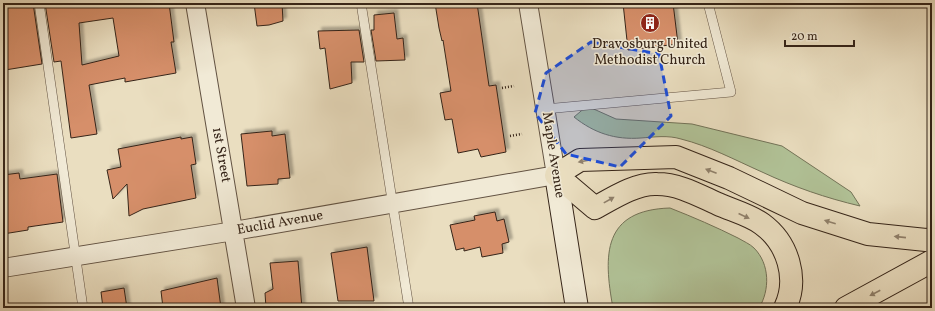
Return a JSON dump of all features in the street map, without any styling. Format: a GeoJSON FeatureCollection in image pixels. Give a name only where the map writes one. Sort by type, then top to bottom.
{"type":"FeatureCollection","features":[{"type":"Feature","properties":{"kind":"main road"},"geometry":{"type":"LineString","coordinates":[[785,308],[789,299],[792,275],[782,247],[762,224],[687,189],[656,184],[627,190],[595,208],[556,175],[580,160],[676,157],[730,178],[802,214],[868,234],[926,240],[932,239]]}},
{"type":"Feature","properties":{"kind":"main road","name":"Maple Avenue"},"geometry":{"type":"LineString","coordinates":[[556,175],[577,308]]}},
{"type":"Feature","properties":{"kind":"main road"},"geometry":{"type":"LineString","coordinates":[[846,308],[932,261]]}},
{"type":"Feature","properties":{"kind":"street","name":"1st Street"},"geometry":{"type":"LineString","coordinates":[[195,3],[246,308]]}},
{"type":"Feature","properties":{"kind":"street","name":"Maple Avenue"},"geometry":{"type":"LineString","coordinates":[[528,3],[556,175]]}},
{"type":"Feature","properties":{"kind":"street","name":"Euclid Avenue"},"geometry":{"type":"LineString","coordinates":[[3,268],[234,232],[556,175]]}},
{"type":"Feature","properties":{"kind":"lane"},"geometry":{"type":"LineString","coordinates":[[39,3],[82,308]]}},
{"type":"Feature","properties":{"kind":"lane"},"geometry":{"type":"LineString","coordinates":[[360,3],[394,204],[409,308]]}},
{"type":"Feature","properties":{"kind":"lane"},"geometry":{"type":"LineString","coordinates":[[545,109],[731,92],[708,3]]}},
{"type":"Feature","properties":{"kind":"path"},"geometry":{"type":"LineString","coordinates":[[502,88],[514,86]]}},
{"type":"Feature","properties":{"kind":"path"},"geometry":{"type":"LineString","coordinates":[[510,136],[522,134]]}},
{"type":"Feature","properties":{"kind":"highlighted area"},"geometry":{"type":"Polygon","coordinates":[[[591,42],[659,54],[671,116],[620,167],[566,154],[535,113],[546,73],[591,42]]]}},
{"type":"Feature","properties":{"kind":"green space"},"geometry":{"type":"Polygon","coordinates":[[[587,106],[616,119],[692,124],[782,146],[851,192],[860,206],[822,196],[774,177],[712,149],[681,139],[666,137],[622,138],[605,134],[589,127],[574,117],[587,106]]]}},
{"type":"Feature","properties":{"kind":"green space"},"geometry":{"type":"Polygon","coordinates":[[[670,208],[730,234],[754,248],[763,262],[767,277],[763,301],[759,308],[613,308],[608,270],[609,253],[613,238],[620,226],[631,217],[648,211],[670,208]]]}},
{"type":"Feature","properties":{"kind":"building"},"geometry":{"type":"Polygon","coordinates":[[[3,3],[33,3],[42,64],[5,70],[3,66],[3,3]]]}},
{"type":"Feature","properties":{"kind":"building"},"geometry":{"type":"Polygon","coordinates":[[[45,3],[169,3],[174,42],[171,42],[176,73],[125,82],[125,78],[89,85],[97,134],[71,138],[61,61],[54,62],[45,3]],[[113,18],[79,23],[82,65],[119,56],[113,18]]]}},
{"type":"Feature","properties":{"kind":"building"},"geometry":{"type":"Polygon","coordinates":[[[254,3],[282,3],[283,21],[269,25],[257,26],[254,3]]]}},
{"type":"Feature","properties":{"kind":"building"},"geometry":{"type":"Polygon","coordinates":[[[435,3],[477,3],[489,86],[496,85],[506,152],[481,157],[478,149],[458,153],[452,119],[445,120],[440,93],[451,91],[443,40],[442,41],[435,3]]]}},
{"type":"Feature","properties":{"kind":"building","name":"Dravosburg United Methodist Church"},"geometry":{"type":"Polygon","coordinates":[[[623,3],[673,3],[678,44],[628,50],[623,3]]]}},
{"type":"Feature","properties":{"kind":"building"},"geometry":{"type":"Polygon","coordinates":[[[394,13],[397,39],[403,38],[405,60],[376,61],[371,30],[374,30],[374,15],[394,13]]]}},
{"type":"Feature","properties":{"kind":"building"},"geometry":{"type":"Polygon","coordinates":[[[359,30],[364,62],[351,62],[352,83],[330,89],[325,48],[320,49],[318,31],[359,30]]]}},
{"type":"Feature","properties":{"kind":"building"},"geometry":{"type":"Polygon","coordinates":[[[272,131],[272,136],[285,134],[290,178],[278,179],[278,184],[247,186],[241,134],[272,131]]]}},
{"type":"Feature","properties":{"kind":"building"},"geometry":{"type":"Polygon","coordinates":[[[181,137],[181,139],[192,137],[196,164],[191,165],[196,198],[143,209],[129,216],[127,184],[113,199],[107,170],[121,167],[118,149],[181,137]]]}},
{"type":"Feature","properties":{"kind":"building"},"geometry":{"type":"Polygon","coordinates":[[[19,173],[20,179],[57,174],[63,222],[28,227],[28,230],[3,234],[3,175],[19,173]]]}},
{"type":"Feature","properties":{"kind":"building"},"geometry":{"type":"Polygon","coordinates":[[[495,212],[497,221],[504,219],[509,242],[502,244],[503,253],[482,257],[480,247],[464,251],[464,248],[456,250],[450,225],[475,220],[474,216],[495,212]]]}},
{"type":"Feature","properties":{"kind":"building"},"geometry":{"type":"Polygon","coordinates":[[[367,247],[374,301],[338,301],[331,253],[367,247]]]}},
{"type":"Feature","properties":{"kind":"building"},"geometry":{"type":"Polygon","coordinates":[[[298,261],[302,308],[266,308],[265,293],[273,289],[270,263],[298,261]]]}},
{"type":"Feature","properties":{"kind":"building"},"geometry":{"type":"Polygon","coordinates":[[[217,278],[221,308],[163,308],[161,291],[217,278]]]}},
{"type":"Feature","properties":{"kind":"building"},"geometry":{"type":"Polygon","coordinates":[[[124,288],[127,308],[103,308],[101,292],[124,288]]]}},
{"type":"Feature","properties":{"kind":"place","name":"Dravosburg United Methodist Church"},"geometry":{"type":"Point","coordinates":[650,23]}}]}
